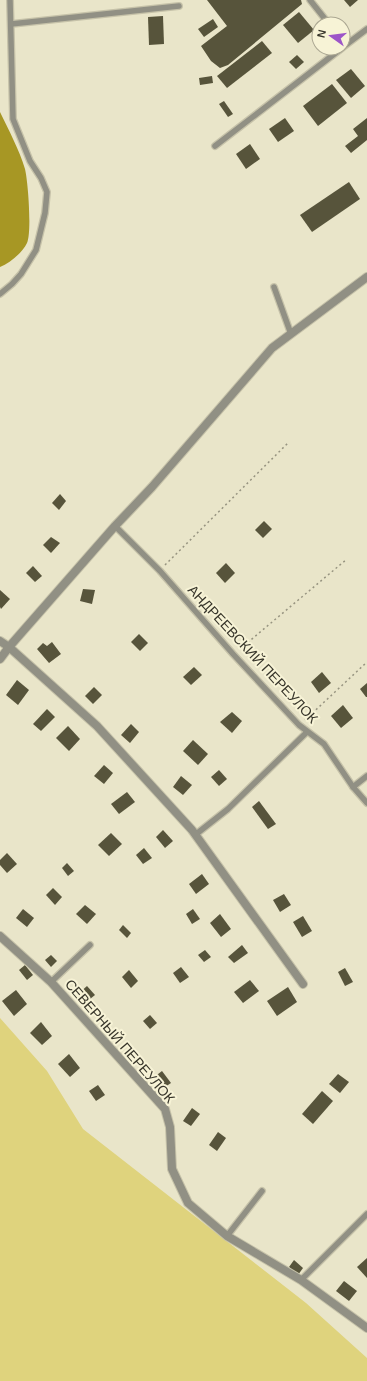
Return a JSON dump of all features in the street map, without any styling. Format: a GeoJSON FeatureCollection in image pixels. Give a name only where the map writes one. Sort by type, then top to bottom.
{"type":"FeatureCollection","features":[{"type":"Feature","properties":{"kind":"street"},"geometry":{"type":"LineString","coordinates":[[0,659],[272,348],[367,277]]}},
{"type":"Feature","properties":{"kind":"street"},"geometry":{"type":"LineString","coordinates":[[0,641],[9,647],[97,726],[196,835],[303,984]]}},
{"type":"Feature","properties":{"kind":"street","name":"СЕВЕРНЫЙ ПЕРЕУЛОК"},"geometry":{"type":"LineString","coordinates":[[0,936],[51,982],[165,1109],[170,1127],[172,1169],[188,1203],[227,1236],[301,1280],[367,1328]]}},
{"type":"Feature","properties":{"kind":"lane"},"geometry":{"type":"LineString","coordinates":[[0,294],[21,274],[36,250],[45,213],[47,192],[41,178],[30,161],[13,118],[10,0]]}},
{"type":"Feature","properties":{"kind":"lane"},"geometry":{"type":"LineString","coordinates":[[310,0],[323,16]]}},
{"type":"Feature","properties":{"kind":"lane"},"geometry":{"type":"LineString","coordinates":[[11,24],[179,6]]}},
{"type":"Feature","properties":{"kind":"lane"},"geometry":{"type":"LineString","coordinates":[[351,40],[367,29]]}},
{"type":"Feature","properties":{"kind":"lane"},"geometry":{"type":"LineString","coordinates":[[215,146],[330,56]]}},
{"type":"Feature","properties":{"kind":"lane"},"geometry":{"type":"LineString","coordinates":[[274,287],[291,334]]}},
{"type":"Feature","properties":{"kind":"lane","name":"АНДРЕЕВСКИЙ ПЕРЕУЛОК"},"geometry":{"type":"LineString","coordinates":[[115,526],[160,570],[299,725],[324,744],[353,788],[367,803]]}},
{"type":"Feature","properties":{"kind":"lane"},"geometry":{"type":"LineString","coordinates":[[196,835],[228,809],[307,732]]}},
{"type":"Feature","properties":{"kind":"lane"},"geometry":{"type":"LineString","coordinates":[[353,788],[367,776]]}},
{"type":"Feature","properties":{"kind":"lane"},"geometry":{"type":"LineString","coordinates":[[51,982],[90,944]]}},
{"type":"Feature","properties":{"kind":"lane"},"geometry":{"type":"LineString","coordinates":[[227,1236],[262,1191]]}},
{"type":"Feature","properties":{"kind":"lane"},"geometry":{"type":"LineString","coordinates":[[301,1280],[367,1214]]}},
{"type":"Feature","properties":{"kind":"path"},"geometry":{"type":"LineString","coordinates":[[160,570],[289,442]]}},
{"type":"Feature","properties":{"kind":"path"},"geometry":{"type":"LineString","coordinates":[[234,654],[347,559]]}},
{"type":"Feature","properties":{"kind":"path"},"geometry":{"type":"LineString","coordinates":[[299,725],[367,662]]}},
{"type":"Feature","properties":{"kind":"shaded area"},"geometry":{"type":"Polygon","coordinates":[[[0,112],[17,147],[25,169],[28,195],[29,228],[25,247],[8,263],[0,267],[0,112]]]}},
{"type":"Feature","properties":{"kind":"shaded area"},"geometry":{"type":"Polygon","coordinates":[[[0,1018],[47,1071],[83,1129],[306,1303],[367,1358],[367,1381],[0,1381],[0,1018]]]}},
{"type":"Feature","properties":{"kind":"building"},"geometry":{"type":"Polygon","coordinates":[[[207,0],[301,0],[302,4],[228,65],[220,68],[211,61],[201,46],[227,26],[207,0]]]}},
{"type":"Feature","properties":{"kind":"building"},"geometry":{"type":"Polygon","coordinates":[[[344,0],[358,0],[350,7],[344,0]]]}},
{"type":"Feature","properties":{"kind":"building"},"geometry":{"type":"Polygon","coordinates":[[[299,12],[311,26],[311,32],[298,43],[283,25],[299,12]]]}},
{"type":"Feature","properties":{"kind":"building"},"geometry":{"type":"Polygon","coordinates":[[[163,16],[164,44],[149,45],[148,17],[163,16]]]}},
{"type":"Feature","properties":{"kind":"building"},"geometry":{"type":"Polygon","coordinates":[[[213,19],[218,27],[204,37],[198,29],[213,19]]]}},
{"type":"Feature","properties":{"kind":"building"},"geometry":{"type":"Polygon","coordinates":[[[262,41],[272,53],[227,88],[217,76],[262,41]]]}},
{"type":"Feature","properties":{"kind":"building"},"geometry":{"type":"Polygon","coordinates":[[[297,55],[304,62],[296,69],[289,62],[297,55]]]}},
{"type":"Feature","properties":{"kind":"building"},"geometry":{"type":"Polygon","coordinates":[[[351,69],[365,86],[351,98],[336,80],[351,69]]]}},
{"type":"Feature","properties":{"kind":"building"},"geometry":{"type":"Polygon","coordinates":[[[212,76],[213,83],[200,85],[199,78],[212,76]]]}},
{"type":"Feature","properties":{"kind":"building"},"geometry":{"type":"Polygon","coordinates":[[[332,84],[347,103],[318,126],[303,106],[332,84]]]}},
{"type":"Feature","properties":{"kind":"building"},"geometry":{"type":"Polygon","coordinates":[[[224,101],[233,114],[228,117],[219,104],[224,101]]]}},
{"type":"Feature","properties":{"kind":"building"},"geometry":{"type":"Polygon","coordinates":[[[285,118],[294,131],[278,142],[269,129],[285,118]]]}},
{"type":"Feature","properties":{"kind":"building"},"geometry":{"type":"Polygon","coordinates":[[[367,118],[367,140],[351,153],[345,146],[358,136],[353,129],[367,118]]]}},
{"type":"Feature","properties":{"kind":"building"},"geometry":{"type":"Polygon","coordinates":[[[250,144],[260,159],[246,169],[236,154],[250,144]]]}},
{"type":"Feature","properties":{"kind":"building"},"geometry":{"type":"Polygon","coordinates":[[[349,182],[360,199],[312,232],[300,215],[349,182]]]}},
{"type":"Feature","properties":{"kind":"building"},"geometry":{"type":"Polygon","coordinates":[[[60,494],[66,501],[59,510],[52,503],[60,494]]]}},
{"type":"Feature","properties":{"kind":"building"},"geometry":{"type":"Polygon","coordinates":[[[264,521],[272,529],[263,538],[255,530],[264,521]]]}},
{"type":"Feature","properties":{"kind":"building"},"geometry":{"type":"Polygon","coordinates":[[[51,537],[60,543],[51,553],[43,545],[51,537]]]}},
{"type":"Feature","properties":{"kind":"building"},"geometry":{"type":"Polygon","coordinates":[[[226,563],[235,573],[225,583],[216,573],[226,563]]]}},
{"type":"Feature","properties":{"kind":"building"},"geometry":{"type":"Polygon","coordinates":[[[33,566],[42,576],[35,582],[26,573],[33,566]]]}},
{"type":"Feature","properties":{"kind":"building"},"geometry":{"type":"Polygon","coordinates":[[[83,589],[95,590],[92,604],[80,601],[83,589]]]}},
{"type":"Feature","properties":{"kind":"building"},"geometry":{"type":"Polygon","coordinates":[[[0,590],[10,599],[1,609],[0,607],[0,590]]]}},
{"type":"Feature","properties":{"kind":"building"},"geometry":{"type":"Polygon","coordinates":[[[139,634],[148,643],[140,651],[131,642],[139,634]]]}},
{"type":"Feature","properties":{"kind":"building"},"geometry":{"type":"Polygon","coordinates":[[[52,642],[61,654],[49,663],[37,649],[43,643],[47,646],[52,642]]]}},
{"type":"Feature","properties":{"kind":"building"},"geometry":{"type":"Polygon","coordinates":[[[194,667],[202,675],[191,685],[183,677],[194,667]]]}},
{"type":"Feature","properties":{"kind":"building"},"geometry":{"type":"Polygon","coordinates":[[[322,672],[331,683],[319,693],[311,682],[322,672]]]}},
{"type":"Feature","properties":{"kind":"building"},"geometry":{"type":"Polygon","coordinates":[[[17,680],[29,690],[18,705],[6,695],[17,680]]]}},
{"type":"Feature","properties":{"kind":"building"},"geometry":{"type":"Polygon","coordinates":[[[367,683],[367,697],[366,697],[360,689],[367,683]]]}},
{"type":"Feature","properties":{"kind":"building"},"geometry":{"type":"Polygon","coordinates":[[[94,687],[102,695],[93,704],[85,696],[94,687]]]}},
{"type":"Feature","properties":{"kind":"building"},"geometry":{"type":"Polygon","coordinates":[[[343,705],[353,718],[341,728],[331,716],[343,705]]]}},
{"type":"Feature","properties":{"kind":"building"},"geometry":{"type":"Polygon","coordinates":[[[47,709],[55,717],[41,731],[33,724],[47,709]]]}},
{"type":"Feature","properties":{"kind":"building"},"geometry":{"type":"Polygon","coordinates":[[[232,712],[242,721],[232,733],[220,722],[232,712]]]}},
{"type":"Feature","properties":{"kind":"building"},"geometry":{"type":"Polygon","coordinates":[[[131,724],[139,732],[130,743],[121,735],[131,724]]]}},
{"type":"Feature","properties":{"kind":"building"},"geometry":{"type":"Polygon","coordinates":[[[68,726],[80,739],[69,751],[56,738],[68,726]]]}},
{"type":"Feature","properties":{"kind":"building"},"geometry":{"type":"Polygon","coordinates":[[[193,740],[208,754],[198,765],[183,751],[193,740]]]}},
{"type":"Feature","properties":{"kind":"building"},"geometry":{"type":"Polygon","coordinates":[[[104,765],[113,773],[104,784],[94,776],[104,765]]]}},
{"type":"Feature","properties":{"kind":"building"},"geometry":{"type":"Polygon","coordinates":[[[219,770],[227,779],[219,786],[211,777],[219,770]]]}},
{"type":"Feature","properties":{"kind":"building"},"geometry":{"type":"Polygon","coordinates":[[[181,776],[192,785],[183,795],[173,787],[181,776]]]}},
{"type":"Feature","properties":{"kind":"building"},"geometry":{"type":"Polygon","coordinates":[[[127,792],[135,802],[119,814],[111,804],[127,792]]]}},
{"type":"Feature","properties":{"kind":"building"},"geometry":{"type":"Polygon","coordinates":[[[259,801],[276,824],[268,829],[252,807],[259,801]]]}},
{"type":"Feature","properties":{"kind":"building"},"geometry":{"type":"Polygon","coordinates":[[[163,830],[173,841],[165,848],[156,837],[163,830]]]}},
{"type":"Feature","properties":{"kind":"building"},"geometry":{"type":"Polygon","coordinates":[[[111,833],[122,844],[109,856],[98,845],[111,833]]]}},
{"type":"Feature","properties":{"kind":"building"},"geometry":{"type":"Polygon","coordinates":[[[144,848],[152,858],[143,864],[136,855],[144,848]]]}},
{"type":"Feature","properties":{"kind":"building"},"geometry":{"type":"Polygon","coordinates":[[[7,853],[17,864],[7,873],[0,865],[0,860],[7,853]]]}},
{"type":"Feature","properties":{"kind":"building"},"geometry":{"type":"Polygon","coordinates":[[[67,863],[74,871],[68,876],[62,868],[67,863]]]}},
{"type":"Feature","properties":{"kind":"building"},"geometry":{"type":"Polygon","coordinates":[[[202,874],[209,884],[196,894],[189,884],[202,874]]]}},
{"type":"Feature","properties":{"kind":"building"},"geometry":{"type":"Polygon","coordinates":[[[53,888],[62,897],[55,905],[46,895],[53,888]]]}},
{"type":"Feature","properties":{"kind":"building"},"geometry":{"type":"Polygon","coordinates":[[[284,894],[291,905],[280,912],[273,900],[284,894]]]}},
{"type":"Feature","properties":{"kind":"building"},"geometry":{"type":"Polygon","coordinates":[[[85,905],[96,914],[87,924],[76,914],[85,905]]]}},
{"type":"Feature","properties":{"kind":"building"},"geometry":{"type":"Polygon","coordinates":[[[23,909],[34,918],[27,927],[16,918],[23,909]]]}},
{"type":"Feature","properties":{"kind":"building"},"geometry":{"type":"Polygon","coordinates":[[[193,909],[200,919],[192,924],[186,914],[193,909]]]}},
{"type":"Feature","properties":{"kind":"building"},"geometry":{"type":"Polygon","coordinates":[[[220,914],[231,929],[221,937],[210,923],[220,914]]]}},
{"type":"Feature","properties":{"kind":"building"},"geometry":{"type":"Polygon","coordinates":[[[303,916],[312,931],[302,937],[293,922],[303,916]]]}},
{"type":"Feature","properties":{"kind":"building"},"geometry":{"type":"Polygon","coordinates":[[[123,925],[131,933],[127,938],[119,930],[123,925]]]}},
{"type":"Feature","properties":{"kind":"building"},"geometry":{"type":"Polygon","coordinates":[[[242,945],[248,953],[234,963],[228,957],[242,945]]]}},
{"type":"Feature","properties":{"kind":"building"},"geometry":{"type":"Polygon","coordinates":[[[205,950],[211,957],[204,962],[198,955],[205,950]]]}},
{"type":"Feature","properties":{"kind":"building"},"geometry":{"type":"Polygon","coordinates":[[[51,955],[57,961],[51,967],[45,960],[51,955]]]}},
{"type":"Feature","properties":{"kind":"building"},"geometry":{"type":"Polygon","coordinates":[[[25,965],[33,975],[27,980],[19,970],[25,965]]]}},
{"type":"Feature","properties":{"kind":"building"},"geometry":{"type":"Polygon","coordinates":[[[181,967],[189,977],[180,983],[173,973],[181,967]]]}},
{"type":"Feature","properties":{"kind":"building"},"geometry":{"type":"Polygon","coordinates":[[[345,968],[353,982],[345,986],[338,972],[345,968]]]}},
{"type":"Feature","properties":{"kind":"building"},"geometry":{"type":"Polygon","coordinates":[[[129,970],[138,981],[131,988],[122,977],[129,970]]]}},
{"type":"Feature","properties":{"kind":"building"},"geometry":{"type":"Polygon","coordinates":[[[250,980],[259,991],[243,1003],[234,992],[250,980]]]}},
{"type":"Feature","properties":{"kind":"building"},"geometry":{"type":"Polygon","coordinates":[[[87,986],[95,995],[85,1003],[78,994],[87,986]]]}},
{"type":"Feature","properties":{"kind":"building"},"geometry":{"type":"Polygon","coordinates":[[[288,987],[297,1002],[277,1016],[267,1001],[288,987]]]}},
{"type":"Feature","properties":{"kind":"building"},"geometry":{"type":"Polygon","coordinates":[[[16,990],[27,1004],[14,1016],[2,1001],[16,990]]]}},
{"type":"Feature","properties":{"kind":"building"},"geometry":{"type":"Polygon","coordinates":[[[150,1015],[157,1023],[150,1029],[143,1021],[150,1015]]]}},
{"type":"Feature","properties":{"kind":"building"},"geometry":{"type":"Polygon","coordinates":[[[41,1022],[52,1036],[42,1045],[30,1033],[41,1022]]]}},
{"type":"Feature","properties":{"kind":"building"},"geometry":{"type":"Polygon","coordinates":[[[69,1054],[80,1068],[70,1077],[58,1064],[69,1054]]]}},
{"type":"Feature","properties":{"kind":"building"},"geometry":{"type":"Polygon","coordinates":[[[162,1071],[171,1083],[162,1089],[153,1078],[162,1071]]]}},
{"type":"Feature","properties":{"kind":"building"},"geometry":{"type":"Polygon","coordinates":[[[338,1074],[349,1082],[340,1093],[329,1084],[338,1074]]]}},
{"type":"Feature","properties":{"kind":"building"},"geometry":{"type":"Polygon","coordinates":[[[98,1085],[105,1095],[96,1101],[89,1091],[98,1085]]]}},
{"type":"Feature","properties":{"kind":"building"},"geometry":{"type":"Polygon","coordinates":[[[322,1091],[333,1101],[313,1124],[302,1114],[322,1091]]]}},
{"type":"Feature","properties":{"kind":"building"},"geometry":{"type":"Polygon","coordinates":[[[192,1108],[200,1114],[191,1126],[183,1121],[192,1108]]]}},
{"type":"Feature","properties":{"kind":"building"},"geometry":{"type":"Polygon","coordinates":[[[218,1132],[226,1138],[217,1151],[209,1145],[218,1132]]]}},
{"type":"Feature","properties":{"kind":"building"},"geometry":{"type":"Polygon","coordinates":[[[367,1258],[367,1278],[357,1267],[367,1258]]]}},
{"type":"Feature","properties":{"kind":"building"},"geometry":{"type":"Polygon","coordinates":[[[294,1260],[303,1268],[298,1275],[289,1267],[294,1260]]]}},
{"type":"Feature","properties":{"kind":"building"},"geometry":{"type":"Polygon","coordinates":[[[344,1281],[357,1291],[349,1301],[336,1291],[344,1281]]]}}]}
